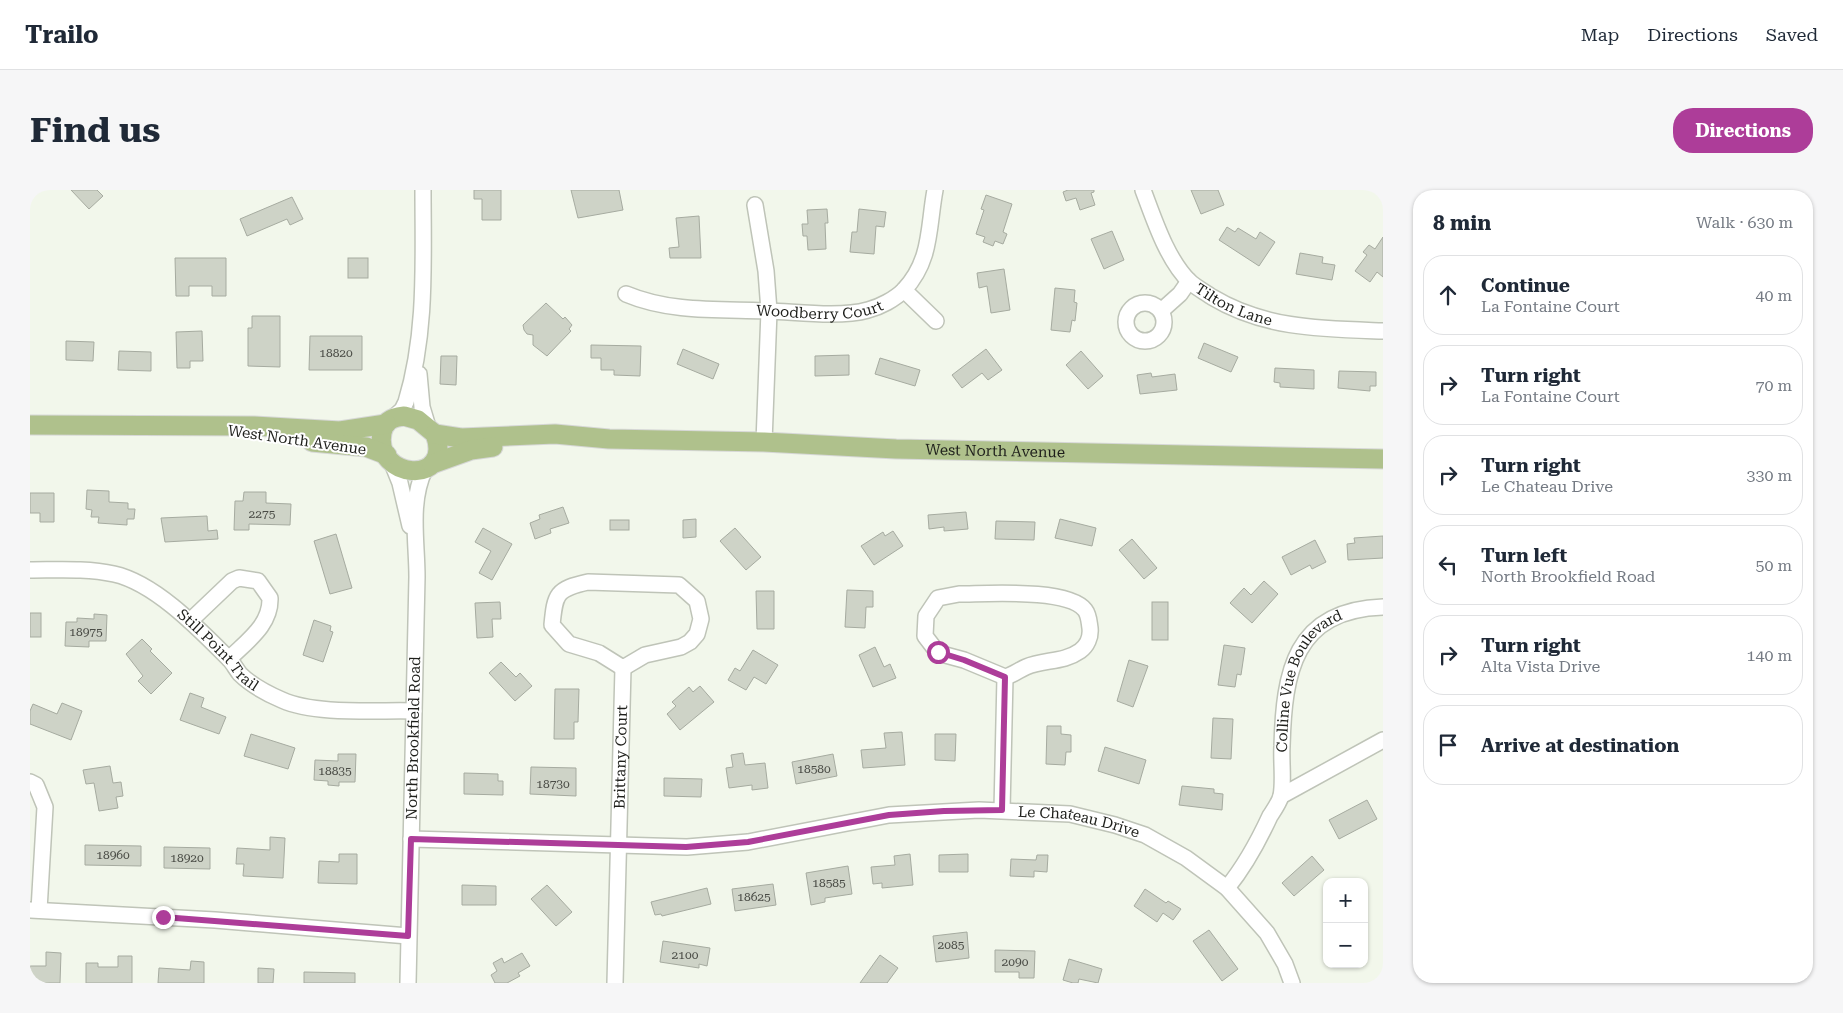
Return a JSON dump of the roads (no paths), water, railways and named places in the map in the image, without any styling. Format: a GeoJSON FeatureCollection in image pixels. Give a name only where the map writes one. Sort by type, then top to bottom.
{"type":"FeatureCollection","features":[{"type":"Feature","properties":{"kind":"main road"},"geometry":{"type":"LineString","coordinates":[[410,418],[432,430],[437,455],[429,467],[406,470],[389,459],[381,442],[390,420],[410,418]]}},
{"type":"Feature","properties":{"kind":"main road","name":"West North Avenue"},"geometry":{"type":"LineString","coordinates":[[30,425],[254,426],[340,431],[390,420]]}},
{"type":"Feature","properties":{"kind":"main road","name":"West North Avenue"},"geometry":{"type":"LineString","coordinates":[[207,427],[294,441],[356,446],[389,459]]}},
{"type":"Feature","properties":{"kind":"main road","name":"West North Avenue"},"geometry":{"type":"LineString","coordinates":[[432,430],[461,438],[555,434],[609,439],[764,442],[896,449],[1383,459]]}},
{"type":"Feature","properties":{"kind":"main road","name":"West North Avenue"},"geometry":{"type":"LineString","coordinates":[[429,467],[458,454],[485,448],[609,439]]}},
{"type":"Feature","properties":{"kind":"street"},"geometry":{"type":"LineString","coordinates":[[390,420],[402,410],[406,402],[418,347],[424,302],[423,190]]}},
{"type":"Feature","properties":{"kind":"street","name":"Woodberry Court"},"geometry":{"type":"LineString","coordinates":[[626,294],[665,306],[769,311],[848,312],[867,310],[884,304],[904,290],[924,259],[930,237],[934,190]]}},
{"type":"Feature","properties":{"kind":"street","name":"Tilton Lane"},"geometry":{"type":"LineString","coordinates":[[1143,190],[1154,222],[1170,253],[1189,281],[1228,306],[1266,321],[1312,328],[1383,330]]}},
{"type":"Feature","properties":{"kind":"street"},"geometry":{"type":"LineString","coordinates":[[755,205],[766,271],[769,311],[764,442]]}},
{"type":"Feature","properties":{"kind":"street"},"geometry":{"type":"LineString","coordinates":[[1161,311],[1180,294],[1189,281]]}},
{"type":"Feature","properties":{"kind":"street"},"geometry":{"type":"LineString","coordinates":[[904,290],[936,321]]}},
{"type":"Feature","properties":{"kind":"street"},"geometry":{"type":"LineString","coordinates":[[418,347],[420,394],[432,430]]}},
{"type":"Feature","properties":{"kind":"street","name":"North Brookfield Road"},"geometry":{"type":"LineString","coordinates":[[389,459],[400,482],[416,554]]}},
{"type":"Feature","properties":{"kind":"street","name":"North Brookfield Road"},"geometry":{"type":"LineString","coordinates":[[408,983],[417,497],[418,486],[429,467]]}},
{"type":"Feature","properties":{"kind":"street","name":"Still Point Trail"},"geometry":{"type":"LineString","coordinates":[[30,570],[85,571],[114,574],[139,582],[190,621],[229,659],[241,674],[256,686],[292,704],[321,708],[414,712]]}},
{"type":"Feature","properties":{"kind":"street"},"geometry":{"type":"LineString","coordinates":[[190,621],[232,581],[239,578],[258,581],[270,598],[268,616],[262,626],[229,659]]}},
{"type":"Feature","properties":{"kind":"street"},"geometry":{"type":"LineString","coordinates":[[588,582],[672,585],[678,586],[697,602],[701,619],[697,634],[690,642],[681,647],[645,655],[623,668],[599,653],[569,644],[552,625],[554,600],[567,586],[588,582]]}},
{"type":"Feature","properties":{"kind":"street"},"geometry":{"type":"LineString","coordinates":[[959,594],[1054,596],[1072,600],[1084,609],[1088,616],[1090,633],[1087,643],[1082,650],[1066,660],[1026,668],[1005,677],[964,660],[938,652],[925,636],[924,625],[926,616],[938,598],[959,594]]}},
{"type":"Feature","properties":{"kind":"street","name":"Colline Vue Boulevard"},"geometry":{"type":"LineString","coordinates":[[1227,888],[1249,857],[1281,796],[1284,694],[1296,656],[1307,639],[1334,616],[1350,610],[1383,607]]}},
{"type":"Feature","properties":{"kind":"street","name":"Brittany Court"},"geometry":{"type":"LineString","coordinates":[[615,983],[623,668]]}},
{"type":"Feature","properties":{"kind":"street"},"geometry":{"type":"LineString","coordinates":[[1002,810],[1005,677]]}},
{"type":"Feature","properties":{"kind":"street"},"geometry":{"type":"LineString","coordinates":[[1281,796],[1383,740]]}},
{"type":"Feature","properties":{"kind":"street"},"geometry":{"type":"LineString","coordinates":[[30,782],[36,785],[45,807],[35,910],[215,920],[408,936]]}},
{"type":"Feature","properties":{"kind":"street","name":"Le Chateau Drive"},"geometry":{"type":"LineString","coordinates":[[411,839],[686,847],[748,842],[889,815],[944,811],[1002,810],[1070,814],[1115,825],[1145,835],[1186,858],[1227,888],[1267,933],[1282,957],[1292,983]]}}]}
